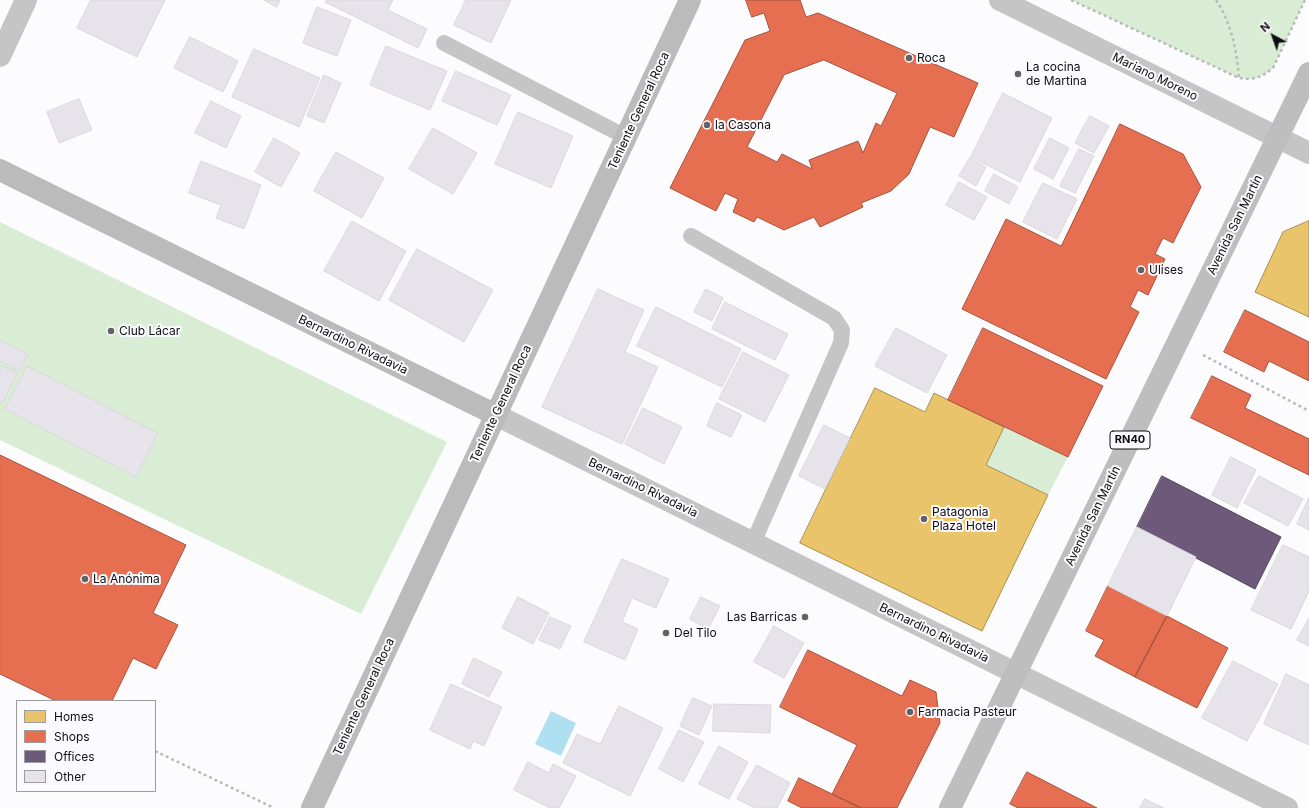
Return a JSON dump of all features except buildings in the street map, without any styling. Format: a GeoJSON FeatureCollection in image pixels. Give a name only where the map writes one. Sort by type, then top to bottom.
{"type":"FeatureCollection","features":[{"type":"Feature","properties":{"kind":"main road","name":"Teniente General Roca"},"geometry":{"type":"LineString","coordinates":[[312,808],[690,0]]}},
{"type":"Feature","properties":{"kind":"main road","name":"Avenida San Martín"},"geometry":{"type":"LineString","coordinates":[[950,808],[1309,73]]}},
{"type":"Feature","properties":{"kind":"main road","name":"Bernardino Rivadavia"},"geometry":{"type":"LineString","coordinates":[[0,170],[496,415]]}},
{"type":"Feature","properties":{"kind":"street"},"geometry":{"type":"LineString","coordinates":[[0,56],[26,0]]}},
{"type":"Feature","properties":{"kind":"street","name":"Mariano Moreno"},"geometry":{"type":"LineString","coordinates":[[1000,0],[1309,153]]}},
{"type":"Feature","properties":{"kind":"street","name":"Bernardino Rivadavia"},"geometry":{"type":"LineString","coordinates":[[496,415],[1286,808]]}},
{"type":"Feature","properties":{"kind":"lane"},"geometry":{"type":"LineString","coordinates":[[444,43],[626,138]]}},
{"type":"Feature","properties":{"kind":"lane"},"geometry":{"type":"LineString","coordinates":[[690,236],[834,318],[842,330],[841,343],[753,543]]}},
{"type":"Feature","properties":{"kind":"path"},"geometry":{"type":"LineString","coordinates":[[1071,0],[1239,78],[1252,80],[1263,76],[1273,68],[1306,0]]}},
{"type":"Feature","properties":{"kind":"path"},"geometry":{"type":"LineString","coordinates":[[1216,0],[1223,10],[1237,54],[1239,78]]}},
{"type":"Feature","properties":{"kind":"path"},"geometry":{"type":"LineString","coordinates":[[1178,342],[1309,411]]}},
{"type":"Feature","properties":{"kind":"path"},"geometry":{"type":"LineString","coordinates":[[156,751],[274,808]]}},
{"type":"Feature","properties":{"kind":"green space"},"geometry":{"type":"Polygon","coordinates":[[[1071,0],[1305,0],[1273,68],[1261,76],[1249,79],[1239,78],[1071,0]]]}},
{"type":"Feature","properties":{"kind":"green space","name":"Club Lácar"},"geometry":{"type":"Polygon","coordinates":[[[0,222],[447,442],[361,614],[0,440],[0,222]]]}},
{"type":"Feature","properties":{"kind":"green space"},"geometry":{"type":"Polygon","coordinates":[[[1004,427],[1068,457],[1048,495],[986,465],[1004,427]]]}},
{"type":"Feature","properties":{"kind":"water"},"geometry":{"type":"Polygon","coordinates":[[[551,711],[576,723],[561,756],[535,744],[551,711]]]}},
{"type":"Feature","properties":{"kind":"place","name":"Roca"},"geometry":{"type":"Point","coordinates":[909,58]}},
{"type":"Feature","properties":{"kind":"place","name":"La cocina de Martina"},"geometry":{"type":"Point","coordinates":[1018,74]}},
{"type":"Feature","properties":{"kind":"place","name":"la Casona"},"geometry":{"type":"Point","coordinates":[707,125]}},
{"type":"Feature","properties":{"kind":"place","name":"Ulises"},"geometry":{"type":"Point","coordinates":[1141,270]}},
{"type":"Feature","properties":{"kind":"place","name":"Club Lácar"},"geometry":{"type":"Point","coordinates":[111,331]}},
{"type":"Feature","properties":{"kind":"place","name":"Patagonia Plaza Hotel"},"geometry":{"type":"Point","coordinates":[924,519]}},
{"type":"Feature","properties":{"kind":"place","name":"La Anónima"},"geometry":{"type":"Point","coordinates":[85,579]}},
{"type":"Feature","properties":{"kind":"place","name":"Las Barricas"},"geometry":{"type":"Point","coordinates":[805,617]}},
{"type":"Feature","properties":{"kind":"place","name":"Del Tilo"},"geometry":{"type":"Point","coordinates":[666,633]}},
{"type":"Feature","properties":{"kind":"place","name":"Farmacia Pasteur"},"geometry":{"type":"Point","coordinates":[910,712]}}]}
